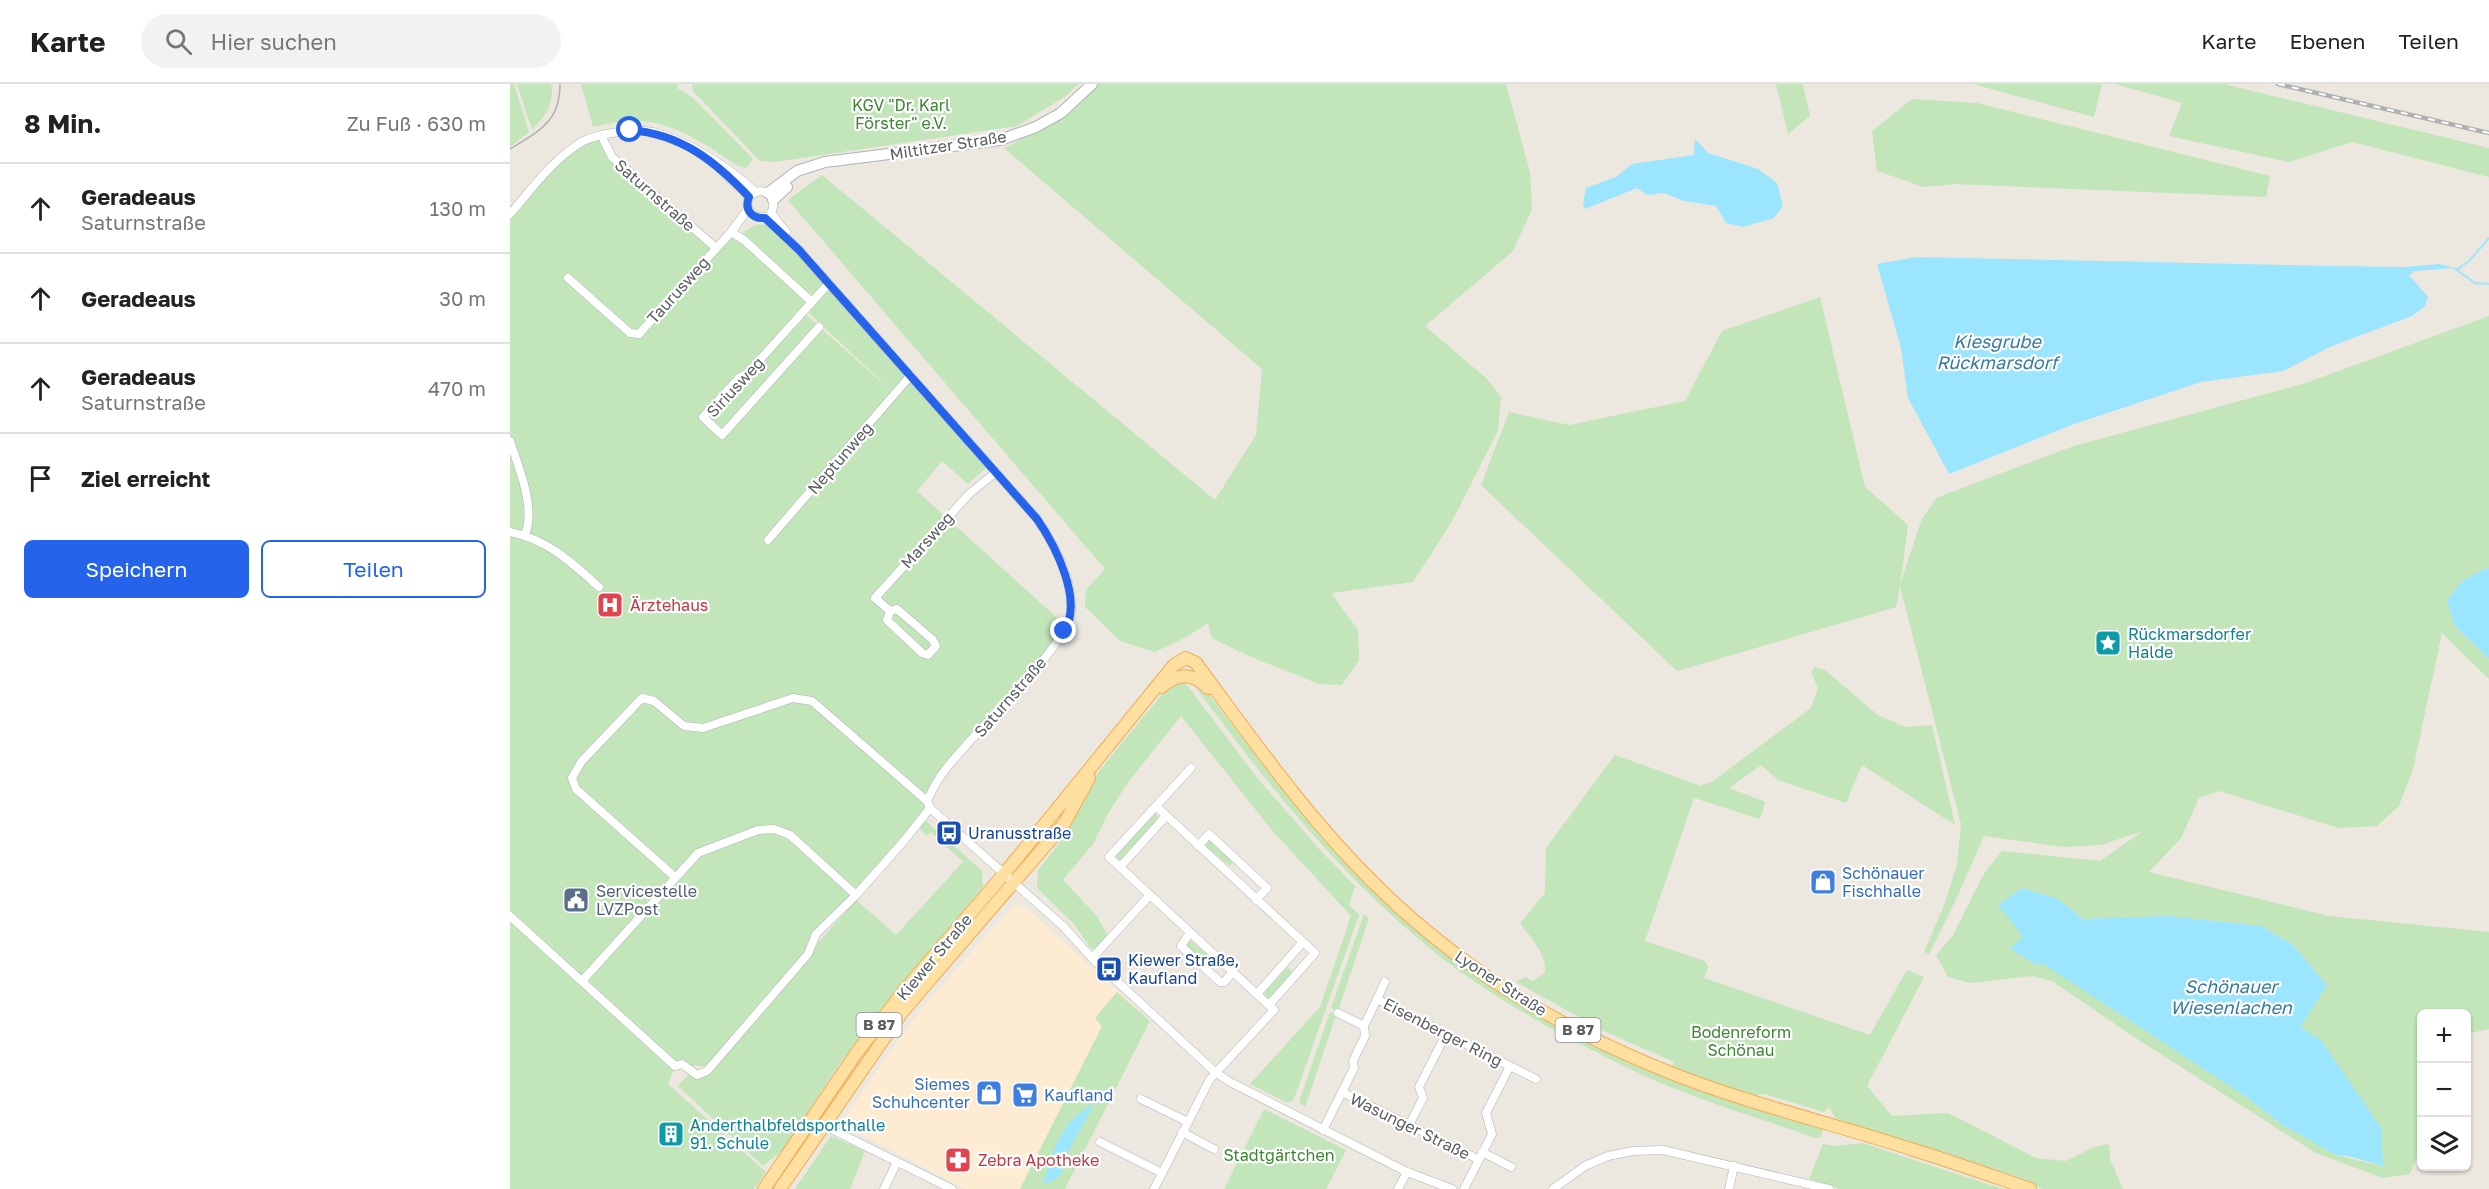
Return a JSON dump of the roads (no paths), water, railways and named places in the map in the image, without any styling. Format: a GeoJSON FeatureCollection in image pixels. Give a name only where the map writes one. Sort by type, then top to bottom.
{"type":"FeatureCollection","features":[{"type":"Feature","properties":{"kind":"main road","name":"Lyoner Straße"},"geometry":{"type":"LineString","coordinates":[[1150,697],[1174,665],[1186,658],[1196,663],[1227,709],[1311,816],[1384,893],[1446,947],[1524,1000],[1594,1038],[1676,1075],[1763,1105],[1915,1150],[2030,1189]]}},
{"type":"Feature","properties":{"kind":"main road","name":"Lyoner Straße"},"geometry":{"type":"LineString","coordinates":[[1150,697],[1170,680],[1188,675],[1200,680],[1227,709]]}},
{"type":"Feature","properties":{"kind":"main road","name":"Kiewer Straße"},"geometry":{"type":"LineString","coordinates":[[764,1189],[855,1055],[890,1009],[1150,697]]}},
{"type":"Feature","properties":{"kind":"main road","name":"Kiewer Straße"},"geometry":{"type":"LineString","coordinates":[[780,1189],[903,1011],[1064,824],[1088,780],[1115,739]]}},
{"type":"Feature","properties":{"kind":"street","name":"Miltitzer Straße"},"geometry":{"type":"LineString","coordinates":[[771,196],[825,162],[1000,140],[1036,127],[1061,113],[1092,84]]}},
{"type":"Feature","properties":{"kind":"street","name":"Saturnstraße"},"geometry":{"type":"LineString","coordinates":[[510,214],[557,160],[579,143],[601,135],[630,130],[652,132],[696,150],[752,195]]}},
{"type":"Feature","properties":{"kind":"street","name":"Saturnstraße"},"geometry":{"type":"LineString","coordinates":[[601,135],[612,157],[716,248]]}},
{"type":"Feature","properties":{"kind":"street"},"geometry":{"type":"LineString","coordinates":[[752,195],[771,196],[768,215],[750,213],[752,195]]}},
{"type":"Feature","properties":{"kind":"street","name":"Taurusweg"},"geometry":{"type":"LineString","coordinates":[[568,278],[630,333],[639,334],[750,213]]}},
{"type":"Feature","properties":{"kind":"street","name":"Saturnstraße"},"geometry":{"type":"LineString","coordinates":[[768,215],[1037,519],[1053,542],[1066,575],[1071,613],[1067,626],[1058,641],[940,776],[929,804]]}},
{"type":"Feature","properties":{"kind":"street"},"geometry":{"type":"LineString","coordinates":[[731,232],[744,240],[812,302]]}},
{"type":"Feature","properties":{"kind":"street","name":"Siriusweg"},"geometry":{"type":"LineString","coordinates":[[819,327],[722,435],[703,417],[740,377],[747,374],[829,283]]}},
{"type":"Feature","properties":{"kind":"street","name":"Neptunweg"},"geometry":{"type":"LineString","coordinates":[[768,540],[911,375]]}},
{"type":"Feature","properties":{"kind":"street"},"geometry":{"type":"LineString","coordinates":[[510,441],[528,500],[528,528],[525,536]]}},
{"type":"Feature","properties":{"kind":"street","name":"Marsweg"},"geometry":{"type":"LineString","coordinates":[[890,611],[875,598],[964,500],[996,472]]}},
{"type":"Feature","properties":{"kind":"street"},"geometry":{"type":"LineString","coordinates":[[510,532],[525,536],[563,555],[599,587]]}},
{"type":"Feature","properties":{"kind":"street","name":"Marsweg"},"geometry":{"type":"LineString","coordinates":[[897,609],[933,640],[936,646],[933,651],[928,655],[922,653],[887,620],[890,611],[897,609]]}},
{"type":"Feature","properties":{"kind":"street"},"geometry":{"type":"LineString","coordinates":[[675,877],[585,798],[573,784],[573,773],[581,762],[642,698],[654,701],[684,726],[703,728],[793,698],[812,701],[1063,926],[1092,958],[1215,1072],[1230,1082],[1407,1172],[1452,1189]]}},
{"type":"Feature","properties":{"kind":"street"},"geometry":{"type":"LineString","coordinates":[[1156,1189],[1209,1079],[1274,1010],[1109,857],[1191,768]]}},
{"type":"Feature","properties":{"kind":"street"},"geometry":{"type":"LineString","coordinates":[[510,916],[675,1066],[682,1064],[697,1075],[702,1074],[808,954],[816,934],[856,895],[903,842],[929,804]]}},
{"type":"Feature","properties":{"kind":"street"},"geometry":{"type":"LineString","coordinates":[[1156,806],[1315,953],[1269,1005]]}},
{"type":"Feature","properties":{"kind":"street"},"geometry":{"type":"LineString","coordinates":[[1120,867],[1166,816]]}},
{"type":"Feature","properties":{"kind":"street"},"geometry":{"type":"LineString","coordinates":[[582,981],[691,860],[706,849],[758,830],[774,829],[790,835],[856,895]]}},
{"type":"Feature","properties":{"kind":"street"},"geometry":{"type":"LineString","coordinates":[[1198,846],[1209,834],[1239,861],[1267,888],[1256,900]]}},
{"type":"Feature","properties":{"kind":"street"},"geometry":{"type":"LineString","coordinates":[[1228,873],[1239,861]]}},
{"type":"Feature","properties":{"kind":"street"},"geometry":{"type":"LineString","coordinates":[[1092,958],[1150,896]]}},
{"type":"Feature","properties":{"kind":"street"},"geometry":{"type":"LineString","coordinates":[[1190,933],[1181,946],[1220,982],[1224,982],[1233,972]]}},
{"type":"Feature","properties":{"kind":"street"},"geometry":{"type":"LineString","coordinates":[[1257,994],[1303,942]]}},
{"type":"Feature","properties":{"kind":"street"},"geometry":{"type":"LineString","coordinates":[[1207,970],[1218,958]]}},
{"type":"Feature","properties":{"kind":"street"},"geometry":{"type":"LineString","coordinates":[[1286,962],[1298,972]]}},
{"type":"Feature","properties":{"kind":"street","name":"Eisenberger Ring"},"geometry":{"type":"LineString","coordinates":[[1323,1130],[1354,1068],[1353,1060],[1365,1036],[1364,1026],[1385,982]]}},
{"type":"Feature","properties":{"kind":"street","name":"Eisenberger Ring"},"geometry":{"type":"LineString","coordinates":[[1377,999],[1536,1079]]}},
{"type":"Feature","properties":{"kind":"street","name":"Eisenberger Ring"},"geometry":{"type":"LineString","coordinates":[[1338,1013],[1364,1026]]}},
{"type":"Feature","properties":{"kind":"street"},"geometry":{"type":"LineString","coordinates":[[1408,1125],[1423,1098],[1419,1087],[1446,1034]]}},
{"type":"Feature","properties":{"kind":"street","name":"Eisenberger Ring"},"geometry":{"type":"LineString","coordinates":[[1464,1189],[1492,1134],[1486,1113],[1510,1066]]}},
{"type":"Feature","properties":{"kind":"street","name":"Wasunger Straße"},"geometry":{"type":"LineString","coordinates":[[1342,1092],[1408,1125],[1511,1167]]}},
{"type":"Feature","properties":{"kind":"street"},"geometry":{"type":"LineString","coordinates":[[1141,1099],[1188,1122]]}},
{"type":"Feature","properties":{"kind":"street"},"geometry":{"type":"LineString","coordinates":[[823,1125],[952,1189]]}},
{"type":"Feature","properties":{"kind":"street"},"geometry":{"type":"LineString","coordinates":[[1182,1132],[1214,1149]]}},
{"type":"Feature","properties":{"kind":"street"},"geometry":{"type":"LineString","coordinates":[[1100,1142],[1162,1173]]}},
{"type":"Feature","properties":{"kind":"street"},"geometry":{"type":"LineString","coordinates":[[1553,1189],[1585,1166],[1608,1156],[1633,1151],[1663,1150],[1829,1189]]}},
{"type":"Feature","properties":{"kind":"street"},"geometry":{"type":"LineString","coordinates":[[884,1189],[897,1162]]}},
{"type":"Feature","properties":{"kind":"street"},"geometry":{"type":"LineString","coordinates":[[1730,1189],[1734,1166]]}},
{"type":"Feature","properties":{"kind":"street"},"geometry":{"type":"LineString","coordinates":[[1398,1189],[1407,1172]]}},
{"type":"Feature","properties":{"kind":"water"},"geometry":{"type":"Polygon","coordinates":[[[1695,139],[1708,153],[1758,169],[1777,183],[1783,206],[1774,218],[1743,227],[1726,223],[1716,206],[1684,201],[1664,193],[1647,195],[1637,188],[1585,209],[1583,204],[1586,188],[1616,177],[1632,164],[1694,155],[1695,139]]]}},
{"type":"Feature","properties":{"kind":"water","name":"Kiesgrube Rückmarsdorf"},"geometry":{"type":"Polygon","coordinates":[[[1916,257],[2331,266],[2406,267],[2439,264],[2454,268],[2415,271],[2409,275],[2428,297],[2425,306],[2412,316],[2332,346],[2283,371],[2201,382],[2074,424],[1949,474],[1908,398],[1901,348],[1877,264],[1916,257]]]}},
{"type":"Feature","properties":{"kind":"water"},"geometry":{"type":"Polygon","coordinates":[[[2489,567],[2489,659],[2454,625],[2447,600],[2463,580],[2489,567]]]}},
{"type":"Feature","properties":{"kind":"water","name":"Schönauer Wiesenlachen"},"geometry":{"type":"Polygon","coordinates":[[[2022,888],[2058,899],[2083,919],[2169,916],[2261,926],[2293,945],[2327,985],[2300,1027],[2321,1040],[2381,1128],[2383,1166],[2336,1155],[2281,1124],[2248,1098],[2042,963],[2037,965],[2010,949],[2023,936],[1998,905],[2022,888]]]}},
{"type":"Feature","properties":{"kind":"water"},"geometry":{"type":"Polygon","coordinates":[[[1094,1104],[1066,1155],[1060,1176],[1043,1185],[1055,1148],[1066,1128],[1083,1111],[1094,1104]]]}},
{"type":"Feature","properties":{"kind":"waterway"},"geometry":{"type":"LineString","coordinates":[[2458,269],[2469,261],[2489,238]]}},
{"type":"Feature","properties":{"kind":"waterway"},"geometry":{"type":"LineString","coordinates":[[2454,268],[2475,283],[2489,284]]}},
{"type":"Feature","properties":{"kind":"tram line"},"geometry":{"type":"LineString","coordinates":[[510,149],[539,131],[552,117],[559,97],[560,84]]}},
{"type":"Feature","properties":{"kind":"railway"},"geometry":{"type":"LineString","coordinates":[[2278,84],[2489,133]]}},
{"type":"Feature","properties":{"kind":"place","name":"Ärztehaus"},"geometry":{"type":"Point","coordinates":[610,605]}},
{"type":"Feature","properties":{"kind":"place","name":"Rückmarsdorfer Halde"},"geometry":{"type":"Point","coordinates":[2108,643]}},
{"type":"Feature","properties":{"kind":"place","name":"Uranusstraße"},"geometry":{"type":"Point","coordinates":[949,833]}},
{"type":"Feature","properties":{"kind":"place","name":"Schönauer Fischhalle"},"geometry":{"type":"Point","coordinates":[1823,882]}},
{"type":"Feature","properties":{"kind":"place","name":"Servicestelle LVZPost"},"geometry":{"type":"Point","coordinates":[576,900]}},
{"type":"Feature","properties":{"kind":"place","name":"Kiewer Straße, Kaufland"},"geometry":{"type":"Point","coordinates":[1109,969]}},
{"type":"Feature","properties":{"kind":"place","name":"Siemes Schuhcenter"},"geometry":{"type":"Point","coordinates":[989,1093]}},
{"type":"Feature","properties":{"kind":"place","name":"Kaufland"},"geometry":{"type":"Point","coordinates":[1025,1095]}},
{"type":"Feature","properties":{"kind":"place","name":"Anderthalbfeldsporthalle 91. Schule"},"geometry":{"type":"Point","coordinates":[671,1134]}},
{"type":"Feature","properties":{"kind":"place","name":"Zebra Apotheke"},"geometry":{"type":"Point","coordinates":[958,1160]}},
{"type":"Feature","properties":{"kind":"park label","name":"KGV \"Dr. Karl Förster\" e.V."},"geometry":{"type":"Point","coordinates":[901,114]}},
{"type":"Feature","properties":{"kind":"park label","name":"Bodenreform Schönau"},"geometry":{"type":"Point","coordinates":[1741,1041]}},
{"type":"Feature","properties":{"kind":"park label","name":"Stadtgärtchen"},"geometry":{"type":"Point","coordinates":[1279,1155]}}]}
